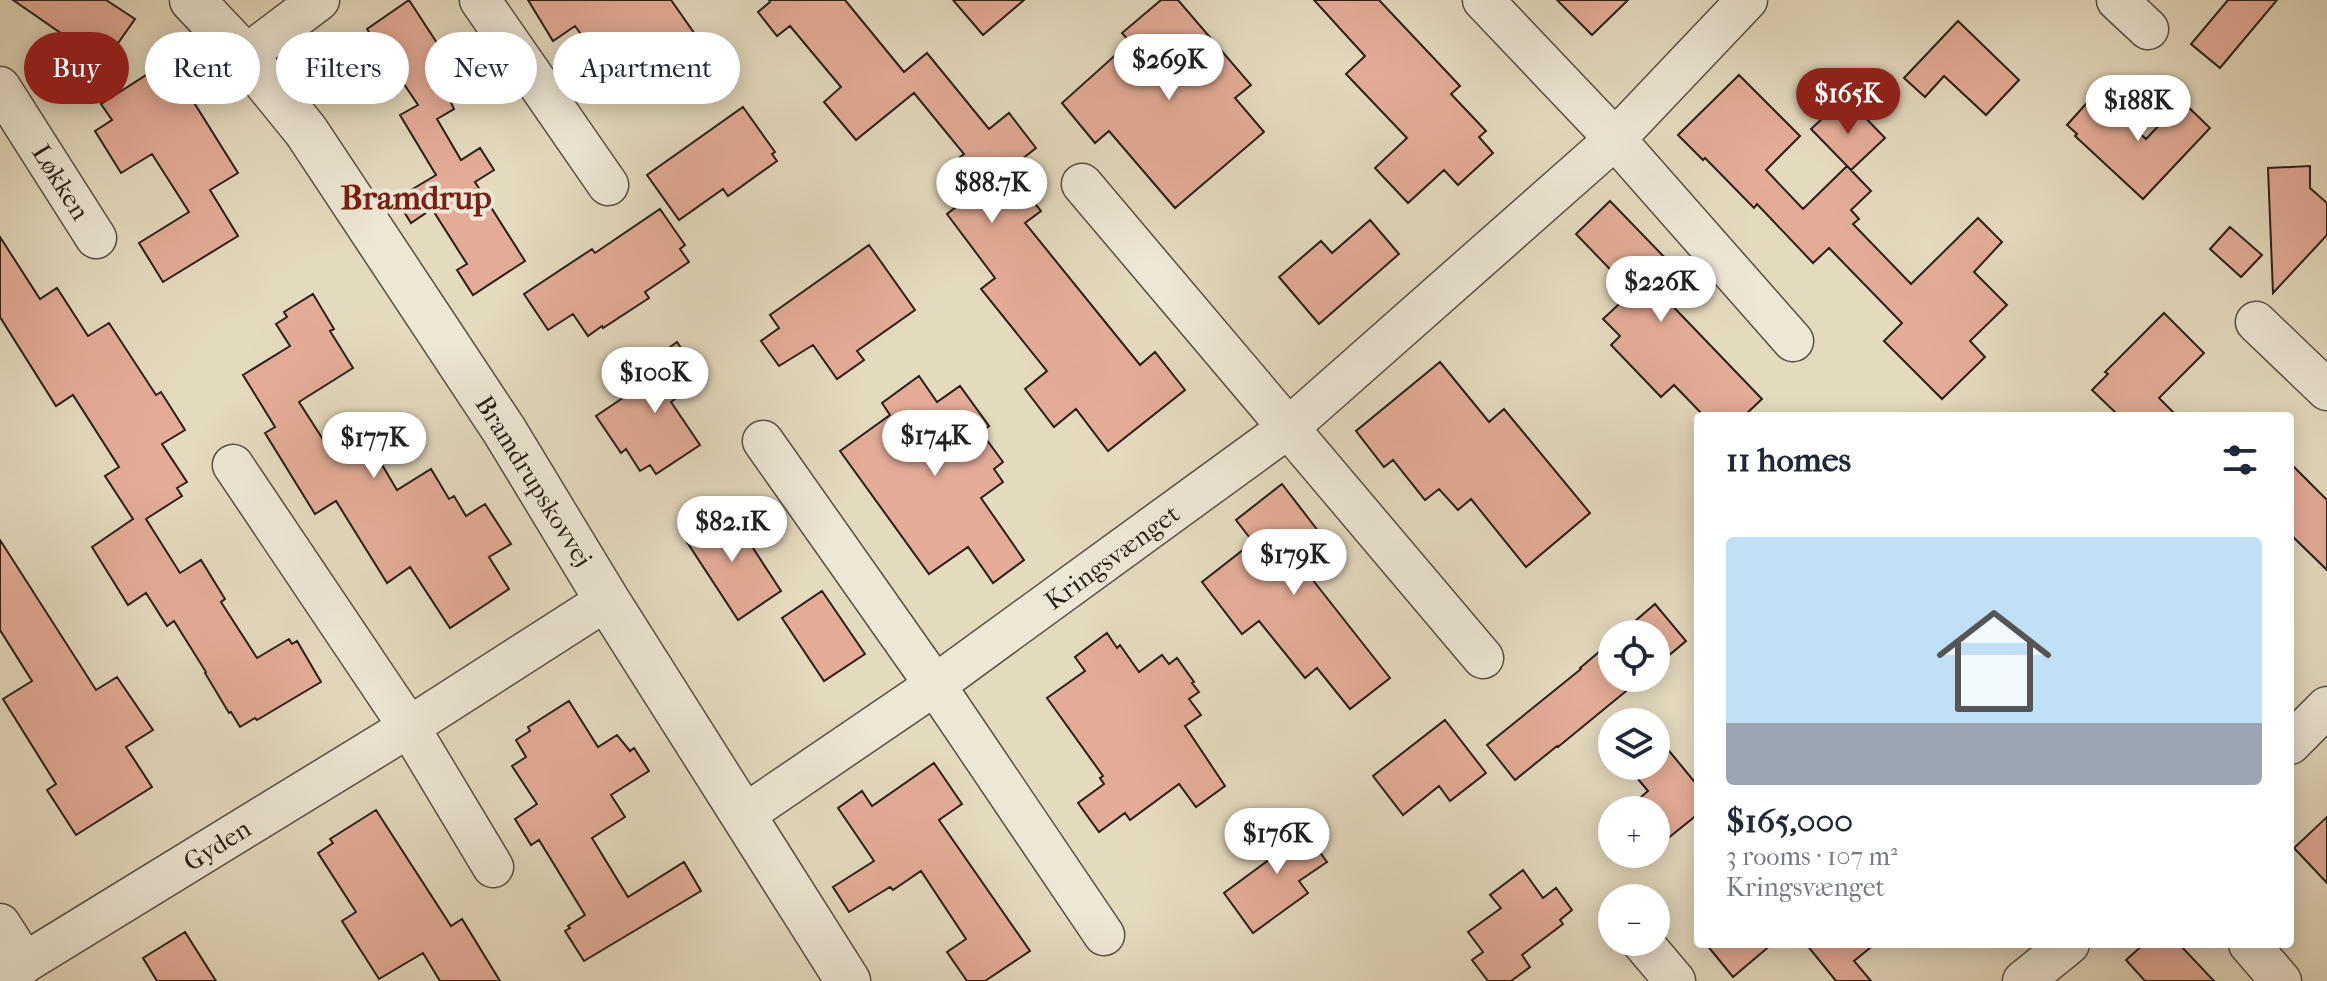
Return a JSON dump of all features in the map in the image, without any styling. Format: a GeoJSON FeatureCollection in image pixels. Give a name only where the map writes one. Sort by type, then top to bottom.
{"type":"FeatureCollection","features":[{"type":"Feature","properties":{"kind":"street","name":"Bramdrupskovvej"},"geometry":{"type":"LineString","coordinates":[[192,0],[222,32]]}},
{"type":"Feature","properties":{"kind":"street"},"geometry":{"type":"LineString","coordinates":[[260,45],[319,0]]}},
{"type":"Feature","properties":{"kind":"street"},"geometry":{"type":"LineString","coordinates":[[480,0],[608,185]]}},
{"type":"Feature","properties":{"kind":"street"},"geometry":{"type":"LineString","coordinates":[[1483,0],[1615,139],[1793,341]]}},
{"type":"Feature","properties":{"kind":"street","name":"Kringsvænget"},"geometry":{"type":"LineString","coordinates":[[744,815],[935,685],[1288,428],[1615,139],[1747,0]]}},
{"type":"Feature","properties":{"kind":"street"},"geometry":{"type":"LineString","coordinates":[[2117,0],[2148,29]]}},
{"type":"Feature","properties":{"kind":"street","name":"Bramdrupskovvej"},"geometry":{"type":"LineString","coordinates":[[260,74],[306,131],[504,430],[607,600],[848,981]]}},
{"type":"Feature","properties":{"kind":"street","name":"Løkken"},"geometry":{"type":"LineString","coordinates":[[0,87],[96,238]]}},
{"type":"Feature","properties":{"kind":"street"},"geometry":{"type":"LineString","coordinates":[[1082,184],[1483,658]]}},
{"type":"Feature","properties":{"kind":"street"},"geometry":{"type":"LineString","coordinates":[[2256,322],[2327,390]]}},
{"type":"Feature","properties":{"kind":"street"},"geometry":{"type":"LineString","coordinates":[[763,441],[935,685],[1104,935]]}},
{"type":"Feature","properties":{"kind":"street"},"geometry":{"type":"LineString","coordinates":[[233,465],[409,727],[493,867]]}},
{"type":"Feature","properties":{"kind":"street","name":"Gyden"},"geometry":{"type":"LineString","coordinates":[[0,924],[12,972],[409,727],[607,600]]}},
{"type":"Feature","properties":{"kind":"street"},"geometry":{"type":"LineString","coordinates":[[2294,740],[2327,707]]}},
{"type":"Feature","properties":{"kind":"street"},"geometry":{"type":"LineString","coordinates":[[2023,981],[2064,948]]}},
{"type":"Feature","properties":{"kind":"street"},"geometry":{"type":"LineString","coordinates":[[2252,948],[2281,981]]}},
{"type":"Feature","properties":{"kind":"street"},"geometry":{"type":"LineString","coordinates":[[1654,956],[1675,981]]}},
{"type":"Feature","properties":{"kind":"building"},"geometry":{"type":"Polygon","coordinates":[[[13,0],[106,0],[135,19],[126,32],[59,32],[13,0]]]}},
{"type":"Feature","properties":{"kind":"building"},"geometry":{"type":"Polygon","coordinates":[[[409,0],[430,32],[425,32],[425,104],[452,104],[454,109],[437,119],[461,160],[480,148],[494,170],[475,182],[525,261],[473,295],[457,270],[467,264],[432,209],[411,223],[396,199],[436,175],[400,115],[418,105],[409,92],[409,32],[369,32],[367,29],[409,0]]]}},
{"type":"Feature","properties":{"kind":"building"},"geometry":{"type":"Polygon","coordinates":[[[528,0],[671,0],[693,32],[579,32],[575,26],[566,32],[553,32],[553,41],[528,0]]]}},
{"type":"Feature","properties":{"kind":"building"},"geometry":{"type":"Polygon","coordinates":[[[769,0],[845,0],[904,72],[927,53],[989,129],[1009,113],[1036,148],[1008,170],[1041,211],[1025,223],[1140,365],[1155,352],[1185,390],[1108,451],[1076,409],[1054,427],[1025,389],[1047,371],[981,289],[995,278],[947,214],[965,200],[942,171],[964,154],[914,93],[856,140],[824,102],[841,87],[790,26],[777,36],[758,12],[769,0]]]}},
{"type":"Feature","properties":{"kind":"building"},"geometry":{"type":"Polygon","coordinates":[[[953,0],[1024,0],[983,35],[953,0]]]}},
{"type":"Feature","properties":{"kind":"building"},"geometry":{"type":"Polygon","coordinates":[[[1161,0],[1178,0],[1251,85],[1235,98],[1264,132],[1175,208],[1109,131],[1095,143],[1062,103],[1130,42],[1122,33],[1161,0]]]}},
{"type":"Feature","properties":{"kind":"building"},"geometry":{"type":"Polygon","coordinates":[[[1314,0],[1379,0],[1460,86],[1451,94],[1486,131],[1479,137],[1493,153],[1458,185],[1444,170],[1408,203],[1375,168],[1407,138],[1346,74],[1365,56],[1314,0]]]}},
{"type":"Feature","properties":{"kind":"building"},"geometry":{"type":"Polygon","coordinates":[[[1557,0],[1628,0],[1592,35],[1557,0]]]}},
{"type":"Feature","properties":{"kind":"building"},"geometry":{"type":"Polygon","coordinates":[[[2228,0],[2277,0],[2220,68],[2191,44],[2228,0]]]}},
{"type":"Feature","properties":{"kind":"building"},"geometry":{"type":"Polygon","coordinates":[[[1958,21],[2019,80],[1986,115],[1944,76],[1925,97],[1904,78],[1958,21]]]}},
{"type":"Feature","properties":{"kind":"building"},"geometry":{"type":"Polygon","coordinates":[[[1739,75],[1800,136],[1766,170],[1803,209],[1847,166],[1871,191],[1851,210],[1859,219],[1853,224],[1911,284],[1978,218],[2002,242],[1974,272],[2007,305],[1970,341],[1985,357],[1942,399],[1884,341],[1902,323],[1829,248],[1813,263],[1757,204],[1754,208],[1678,135],[1739,75]]]}},
{"type":"Feature","properties":{"kind":"building"},"geometry":{"type":"Polygon","coordinates":[[[145,76],[145,104],[195,104],[238,173],[210,190],[238,236],[163,282],[139,243],[189,212],[152,154],[121,173],[95,131],[112,120],[101,104],[129,104],[129,86],[145,76]]]}},
{"type":"Feature","properties":{"kind":"building"},"geometry":{"type":"Polygon","coordinates":[[[2093,96],[2103,106],[2106,103],[2146,139],[2182,101],[2210,128],[2143,199],[2067,125],[2093,96]]]}},
{"type":"Feature","properties":{"kind":"building"},"geometry":{"type":"Polygon","coordinates":[[[1836,106],[1848,118],[1857,109],[1885,138],[1851,170],[1811,129],[1836,106]]]}},
{"type":"Feature","properties":{"kind":"building"},"geometry":{"type":"Polygon","coordinates":[[[743,107],[775,152],[772,154],[777,161],[728,196],[723,189],[679,220],[647,175],[743,107]]]}},
{"type":"Feature","properties":{"kind":"building"},"geometry":{"type":"Polygon","coordinates":[[[2310,166],[2310,188],[2327,203],[2327,235],[2273,293],[2268,168],[2310,166]]]}},
{"type":"Feature","properties":{"kind":"building"},"geometry":{"type":"Polygon","coordinates":[[[1610,201],[1669,262],[1665,267],[1675,278],[1660,293],[1762,399],[1748,412],[1700,412],[1674,385],[1661,397],[1611,345],[1620,336],[1603,319],[1632,292],[1576,234],[1610,201]]]}},
{"type":"Feature","properties":{"kind":"building"},"geometry":{"type":"Polygon","coordinates":[[[660,209],[685,245],[680,249],[689,262],[645,292],[649,298],[588,336],[573,314],[548,330],[524,294],[592,249],[595,253],[660,209]]]}},
{"type":"Feature","properties":{"kind":"building"},"geometry":{"type":"Polygon","coordinates":[[[1370,220],[1399,254],[1319,324],[1279,277],[1321,241],[1332,253],[1370,220]]]}},
{"type":"Feature","properties":{"kind":"building"},"geometry":{"type":"Polygon","coordinates":[[[2230,227],[2262,255],[2241,277],[2210,249],[2230,227]]]}},
{"type":"Feature","properties":{"kind":"building"},"geometry":{"type":"Polygon","coordinates":[[[0,237],[40,299],[57,288],[88,336],[109,323],[156,395],[161,392],[185,430],[162,444],[187,482],[177,488],[182,496],[146,519],[180,573],[201,560],[225,599],[221,602],[257,658],[289,639],[292,644],[297,641],[321,682],[240,727],[174,621],[167,626],[146,593],[128,605],[92,547],[133,519],[105,476],[119,467],[73,395],[56,406],[0,317],[0,237]]]}},
{"type":"Feature","properties":{"kind":"building"},"geometry":{"type":"Polygon","coordinates":[[[869,245],[915,310],[857,351],[864,360],[837,379],[813,345],[779,366],[761,341],[779,328],[770,315],[869,245]]]}},
{"type":"Feature","properties":{"kind":"building"},"geometry":{"type":"Polygon","coordinates":[[[313,294],[334,329],[330,331],[353,368],[299,402],[328,447],[351,432],[364,453],[372,448],[397,490],[431,469],[449,499],[454,496],[466,516],[485,504],[511,544],[489,557],[509,589],[450,628],[410,567],[387,583],[336,501],[315,514],[265,433],[275,427],[243,375],[290,346],[276,324],[287,317],[284,312],[313,294]]]}},
{"type":"Feature","properties":{"kind":"building"},"geometry":{"type":"Polygon","coordinates":[[[2164,313],[2204,353],[2159,398],[2173,412],[2115,412],[2092,390],[2108,374],[2105,372],[2164,313]]]}},
{"type":"Feature","properties":{"kind":"building"},"geometry":{"type":"Polygon","coordinates":[[[677,342],[702,379],[671,402],[700,445],[656,474],[650,465],[640,471],[626,449],[621,453],[596,416],[663,371],[654,359],[677,342]]]}},
{"type":"Feature","properties":{"kind":"building"},"geometry":{"type":"Polygon","coordinates":[[[1440,362],[1489,422],[1504,409],[1590,513],[1526,567],[1471,499],[1458,510],[1439,489],[1425,500],[1393,460],[1384,467],[1356,431],[1440,362]]]}},
{"type":"Feature","properties":{"kind":"building"},"geometry":{"type":"Polygon","coordinates":[[[919,376],[937,402],[960,386],[989,426],[981,432],[1003,462],[994,469],[1003,482],[981,498],[1024,560],[993,583],[968,547],[929,574],[840,451],[890,415],[882,403],[919,376]]]}},
{"type":"Feature","properties":{"kind":"building"},"geometry":{"type":"Polygon","coordinates":[[[2294,467],[2327,500],[2327,570],[2294,538],[2294,467]]]}},
{"type":"Feature","properties":{"kind":"building"},"geometry":{"type":"Polygon","coordinates":[[[1282,484],[1339,558],[1312,579],[1390,678],[1350,709],[1317,668],[1305,678],[1259,621],[1242,634],[1202,582],[1253,542],[1236,520],[1282,484]]]}},
{"type":"Feature","properties":{"kind":"building"},"geometry":{"type":"Polygon","coordinates":[[[727,508],[781,591],[738,620],[683,536],[727,508]]]}},
{"type":"Feature","properties":{"kind":"building"},"geometry":{"type":"Polygon","coordinates":[[[0,540],[96,690],[117,677],[153,730],[126,747],[152,787],[76,835],[47,790],[56,784],[3,699],[32,681],[0,630],[0,540]]]}},
{"type":"Feature","properties":{"kind":"building"},"geometry":{"type":"Polygon","coordinates":[[[822,591],[865,654],[824,681],[782,618],[822,591]]]}},
{"type":"Feature","properties":{"kind":"building"},"geometry":{"type":"Polygon","coordinates":[[[1655,604],[1668,620],[1636,620],[1655,604]]]}},
{"type":"Feature","properties":{"kind":"building"},"geometry":{"type":"Polygon","coordinates":[[[1670,622],[1686,641],[1670,654],[1670,622]]]}},
{"type":"Feature","properties":{"kind":"building"},"geometry":{"type":"Polygon","coordinates":[[[1107,633],[1117,648],[1120,645],[1139,672],[1162,655],[1169,664],[1177,658],[1199,692],[1189,699],[1201,715],[1185,726],[1225,786],[1196,807],[1179,784],[1130,820],[1125,813],[1099,832],[1078,803],[1104,784],[1100,778],[1103,776],[1047,698],[1085,671],[1075,657],[1107,633]]]}},
{"type":"Feature","properties":{"kind":"building"},"geometry":{"type":"Polygon","coordinates":[[[1598,653],[1598,692],[1625,692],[1605,708],[1598,708],[1598,714],[1515,780],[1487,745],[1598,653]]]}},
{"type":"Feature","properties":{"kind":"building"},"geometry":{"type":"Polygon","coordinates":[[[569,701],[598,747],[617,735],[630,751],[634,748],[649,771],[611,795],[625,817],[592,838],[628,897],[684,862],[701,891],[584,961],[565,931],[585,915],[539,840],[531,845],[515,819],[537,804],[512,766],[526,757],[516,740],[530,731],[528,727],[569,701]]]}},
{"type":"Feature","properties":{"kind":"building"},"geometry":{"type":"Polygon","coordinates":[[[1445,720],[1486,773],[1450,801],[1439,786],[1403,815],[1373,776],[1445,720]]]}},
{"type":"Feature","properties":{"kind":"building"},"geometry":{"type":"Polygon","coordinates":[[[1670,752],[1694,781],[1694,817],[1670,837],[1670,796],[1642,796],[1648,791],[1639,780],[1670,780],[1670,752]]]}},
{"type":"Feature","properties":{"kind":"building"},"geometry":{"type":"Polygon","coordinates":[[[934,763],[962,804],[939,820],[1030,951],[985,981],[967,981],[947,952],[966,939],[921,871],[893,890],[890,887],[849,912],[833,887],[874,861],[838,808],[862,791],[872,806],[934,763]]]}},
{"type":"Feature","properties":{"kind":"building"},"geometry":{"type":"Polygon","coordinates":[[[376,810],[451,926],[462,919],[500,981],[440,981],[423,953],[379,979],[342,921],[356,912],[318,853],[333,843],[330,839],[376,810]]]}},
{"type":"Feature","properties":{"kind":"building"},"geometry":{"type":"Polygon","coordinates":[[[1293,815],[1327,862],[1299,881],[1308,893],[1253,933],[1224,893],[1274,856],[1261,839],[1293,815]]]}},
{"type":"Feature","properties":{"kind":"building"},"geometry":{"type":"Polygon","coordinates":[[[2327,817],[2327,883],[2294,848],[2327,817]]]}},
{"type":"Feature","properties":{"kind":"building"},"geometry":{"type":"Polygon","coordinates":[[[1523,870],[1543,898],[1556,888],[1572,910],[1560,920],[1563,924],[1522,955],[1530,967],[1511,981],[1488,981],[1472,960],[1483,952],[1468,932],[1501,908],[1490,895],[1523,870]]]}},
{"type":"Feature","properties":{"kind":"building"},"geometry":{"type":"Polygon","coordinates":[[[185,932],[216,981],[157,981],[143,958],[185,932]]]}},
{"type":"Feature","properties":{"kind":"building"},"geometry":{"type":"Polygon","coordinates":[[[1709,948],[1767,948],[1733,977],[1709,948]]]}},
{"type":"Feature","properties":{"kind":"building"},"geometry":{"type":"Polygon","coordinates":[[[1809,948],[1870,948],[1854,961],[1871,981],[1836,981],[1809,948]]]}},
{"type":"Feature","properties":{"kind":"building"},"geometry":{"type":"Polygon","coordinates":[[[2140,948],[2183,948],[2214,981],[2145,981],[2126,960],[2140,948]]]}},
{"type":"Feature","properties":{"kind":"district","name":"Bramdrup"},"geometry":{"type":"Point","coordinates":[416,197]}}]}
